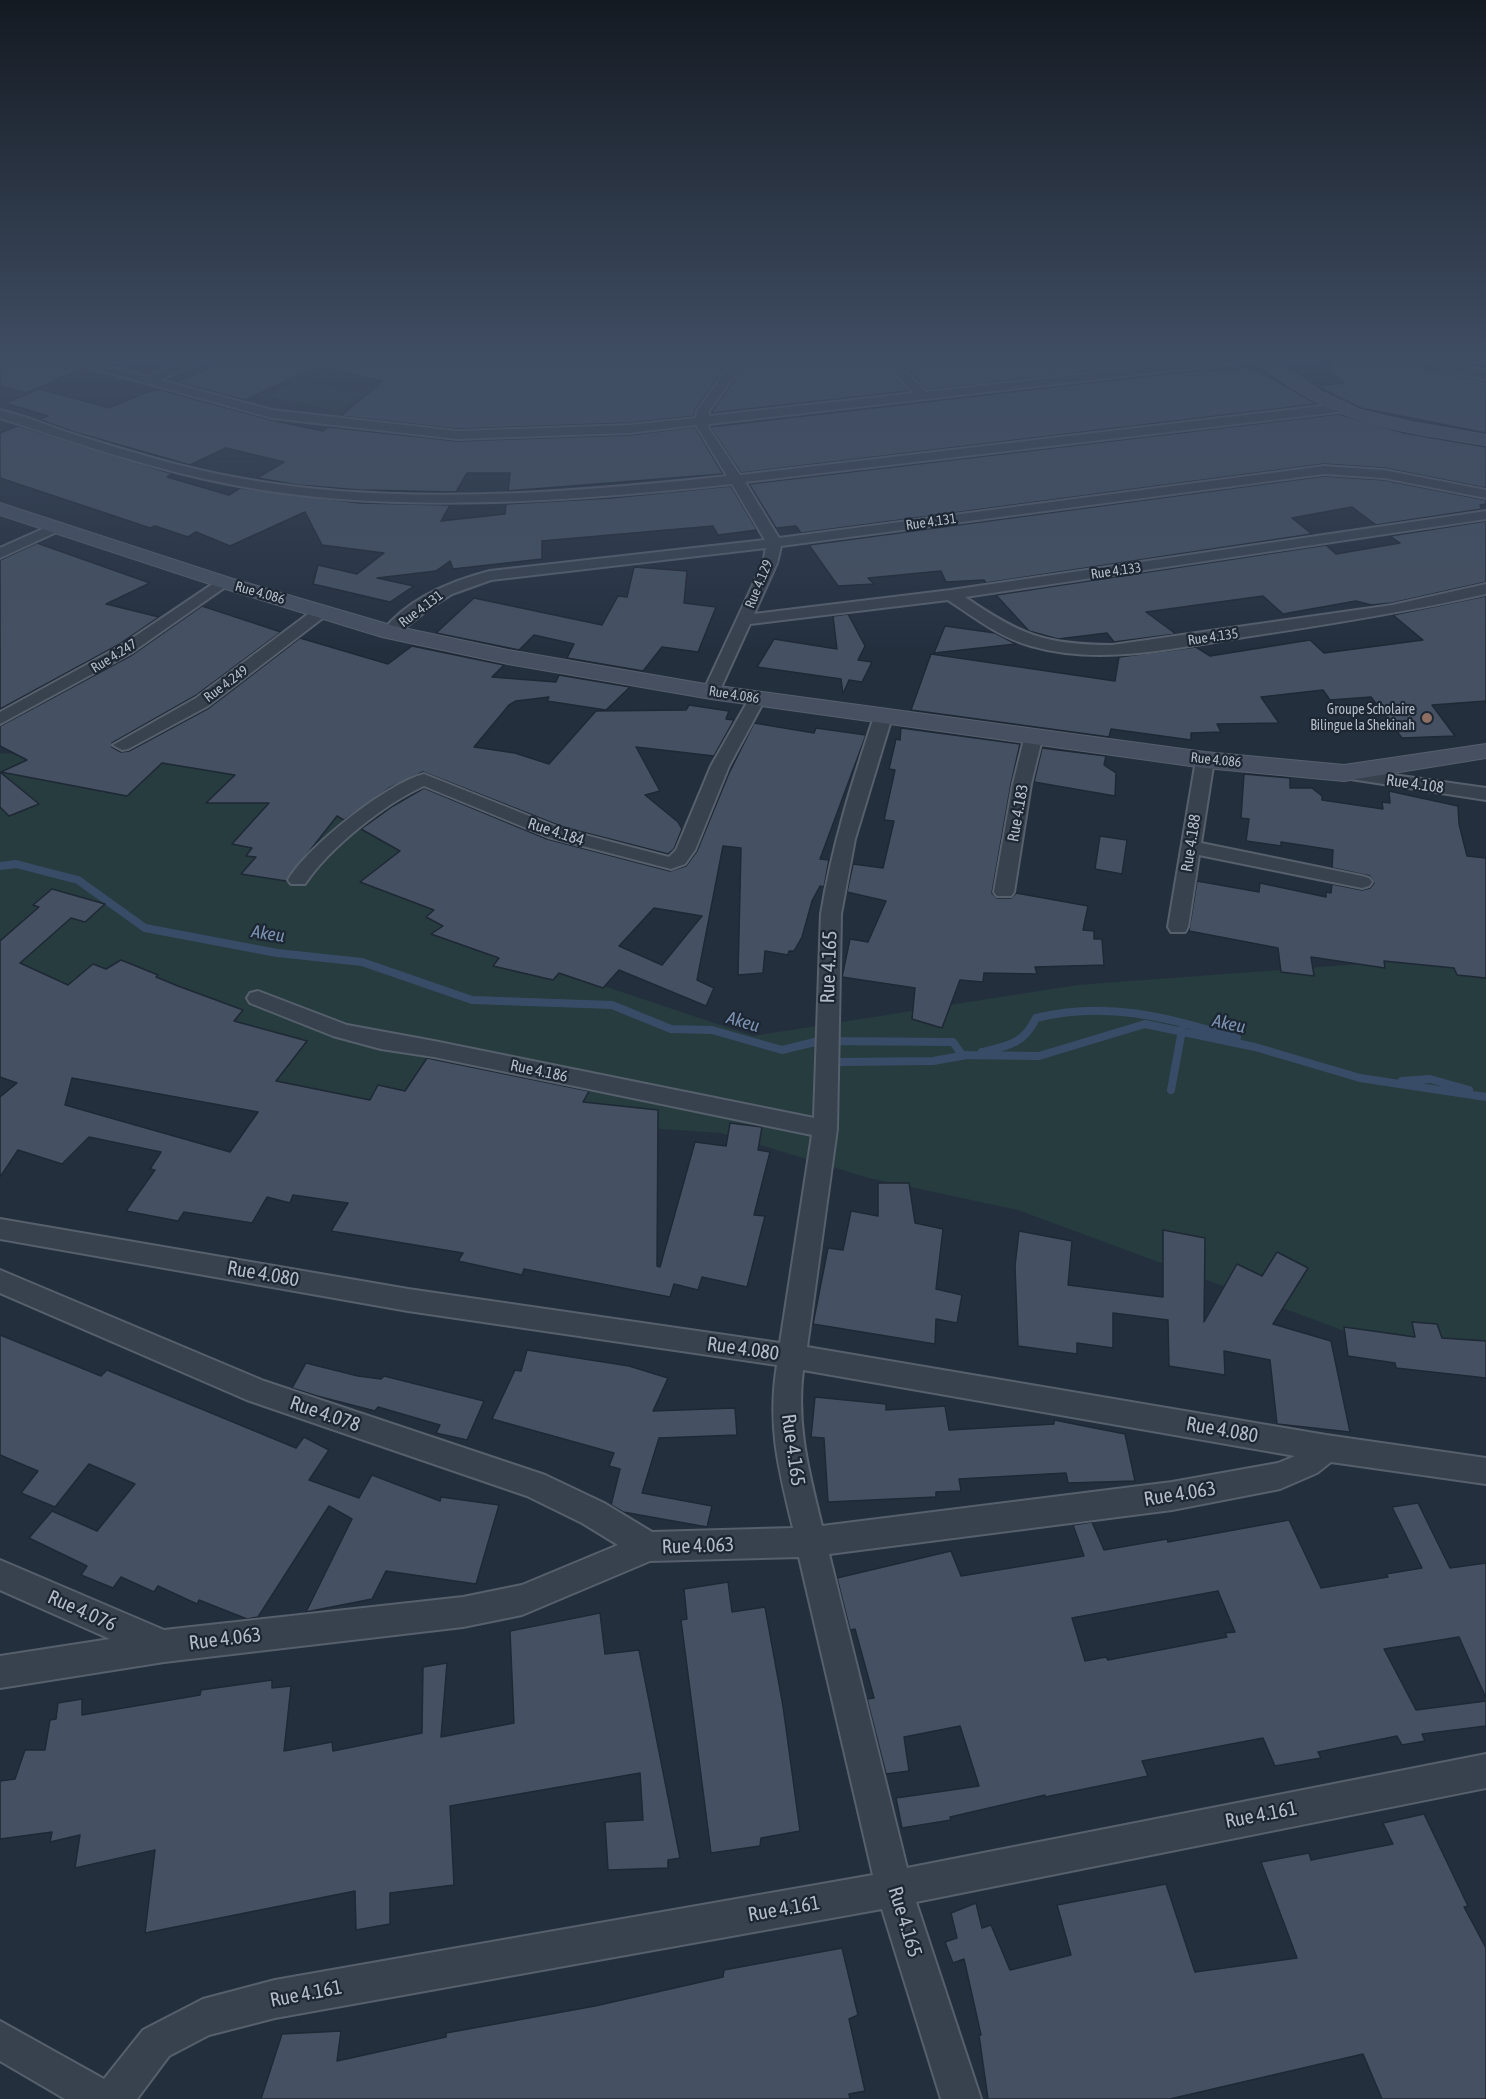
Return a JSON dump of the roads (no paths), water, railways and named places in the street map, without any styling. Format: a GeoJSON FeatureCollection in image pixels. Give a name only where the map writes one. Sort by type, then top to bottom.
{"type":"FeatureCollection","features":[{"type":"Feature","properties":{"kind":"street"},"geometry":{"type":"LineString","coordinates":[[134,455],[206,477],[310,491],[464,496],[585,492],[738,480],[947,455]]}},
{"type":"Feature","properties":{"kind":"street","name":"Rue 4.129"},"geometry":{"type":"LineString","coordinates":[[711,692],[770,563],[774,543],[738,480],[721,455]]}},
{"type":"Feature","properties":{"kind":"street","name":"Rue 4.131"},"geometry":{"type":"LineString","coordinates":[[390,632],[438,593],[470,581],[502,575],[774,543],[1324,470],[1384,474],[1486,494]]}},
{"type":"Feature","properties":{"kind":"street","name":"Rue 4.086"},"geometry":{"type":"LineString","coordinates":[[0,509],[223,582],[390,632],[508,657],[711,692],[1205,760],[1344,773],[1486,751]]}},
{"type":"Feature","properties":{"kind":"street","name":"Rue 4.133"},"geometry":{"type":"LineString","coordinates":[[744,620],[951,594],[1486,515]]}},
{"type":"Feature","properties":{"kind":"street"},"geometry":{"type":"LineString","coordinates":[[0,554],[56,527]]}},
{"type":"Feature","properties":{"kind":"street","name":"Rue 4.247"},"geometry":{"type":"LineString","coordinates":[[0,719],[125,650],[223,582]]}},
{"type":"Feature","properties":{"kind":"street","name":"Rue 4.135"},"geometry":{"type":"LineString","coordinates":[[951,594],[1009,633],[1063,648],[1096,651],[1127,650],[1392,610],[1486,590]]}},
{"type":"Feature","properties":{"kind":"street","name":"Rue 4.249"},"geometry":{"type":"LineString","coordinates":[[122,745],[202,702],[322,611]]}},
{"type":"Feature","properties":{"kind":"street","name":"Rue 4.184"},"geometry":{"type":"LineString","coordinates":[[298,880],[310,861],[409,785],[424,778],[555,833],[671,863],[678,860],[685,850],[720,766],[757,699]]}},
{"type":"Feature","properties":{"kind":"street","name":"Rue 4.165"},"geometry":{"type":"LineString","coordinates":[[883,717],[858,791],[835,881],[831,914],[826,1036],[825,1129],[792,1356],[786,1421],[788,1446],[810,1542],[894,1889],[961,2099]]}},
{"type":"Feature","properties":{"kind":"street","name":"Rue 4.183"},"geometry":{"type":"LineString","coordinates":[[1004,892],[1022,784],[1034,735]]}},
{"type":"Feature","properties":{"kind":"street","name":"Rue 4.188"},"geometry":{"type":"LineString","coordinates":[[1178,927],[1205,760]]}},
{"type":"Feature","properties":{"kind":"street","name":"Rue 4.108"},"geometry":{"type":"LineString","coordinates":[[1344,773],[1486,794]]}},
{"type":"Feature","properties":{"kind":"street"},"geometry":{"type":"LineString","coordinates":[[1191,847],[1362,882]]}},
{"type":"Feature","properties":{"kind":"street","name":"Rue 4.186"},"geometry":{"type":"LineString","coordinates":[[258,998],[341,1031],[381,1041],[434,1049],[825,1129]]}},
{"type":"Feature","properties":{"kind":"street","name":"Rue 4.080"},"geometry":{"type":"LineString","coordinates":[[0,1229],[408,1300],[792,1356],[1326,1448],[1486,1471]]}},
{"type":"Feature","properties":{"kind":"street","name":"Rue 4.078"},"geometry":{"type":"LineString","coordinates":[[0,1281],[257,1391],[536,1485],[593,1513],[649,1547]]}},
{"type":"Feature","properties":{"kind":"street","name":"Rue 4.063"},"geometry":{"type":"LineString","coordinates":[[0,1672],[164,1647],[463,1612],[522,1600],[649,1547],[810,1542],[1172,1496],[1280,1476],[1307,1464],[1326,1448]]}},
{"type":"Feature","properties":{"kind":"street","name":"Rue 4.076"},"geometry":{"type":"LineString","coordinates":[[0,1575],[164,1647]]}},
{"type":"Feature","properties":{"kind":"street","name":"Rue 4.161"},"geometry":{"type":"LineString","coordinates":[[113,2099],[156,2043],[203,2018],[265,2001],[894,1889],[994,1867],[1486,1771]]}},
{"type":"Feature","properties":{"kind":"street"},"geometry":{"type":"LineString","coordinates":[[0,2040],[102,2099]]}},
{"type":"Feature","properties":{"kind":"waterway","name":"Akeu"},"geometry":{"type":"LineString","coordinates":[[0,866],[16,864],[78,880],[145,928],[277,953],[362,962],[472,1000],[612,1005],[671,1029],[712,1030],[782,1050],[819,1041],[953,1042],[962,1055],[967,1055]]}},
{"type":"Feature","properties":{"kind":"waterway"},"geometry":{"type":"LineString","coordinates":[[982,1052],[1014,1043],[1026,1033],[1036,1018],[1088,1011],[1113,1011],[1162,1018],[1237,1038]]}},
{"type":"Feature","properties":{"kind":"waterway","name":"Akeu"},"geometry":{"type":"LineString","coordinates":[[967,1055],[1039,1056],[1145,1024],[1182,1032]]}},
{"type":"Feature","properties":{"kind":"waterway"},"geometry":{"type":"LineString","coordinates":[[1171,1090],[1182,1032]]}},
{"type":"Feature","properties":{"kind":"waterway","name":"Akeu"},"geometry":{"type":"LineString","coordinates":[[1182,1032],[1255,1047],[1360,1078],[1486,1097]]}},
{"type":"Feature","properties":{"kind":"waterway"},"geometry":{"type":"LineString","coordinates":[[841,1062],[933,1061],[967,1055]]}},
{"type":"Feature","properties":{"kind":"waterway"},"geometry":{"type":"LineString","coordinates":[[1402,1081],[1430,1079],[1469,1090]]}},
{"type":"Feature","properties":{"kind":"place","name":"Groupe Scholaire Bilingue la Shekinah"},"geometry":{"type":"Point","coordinates":[1427,718]}}]}
